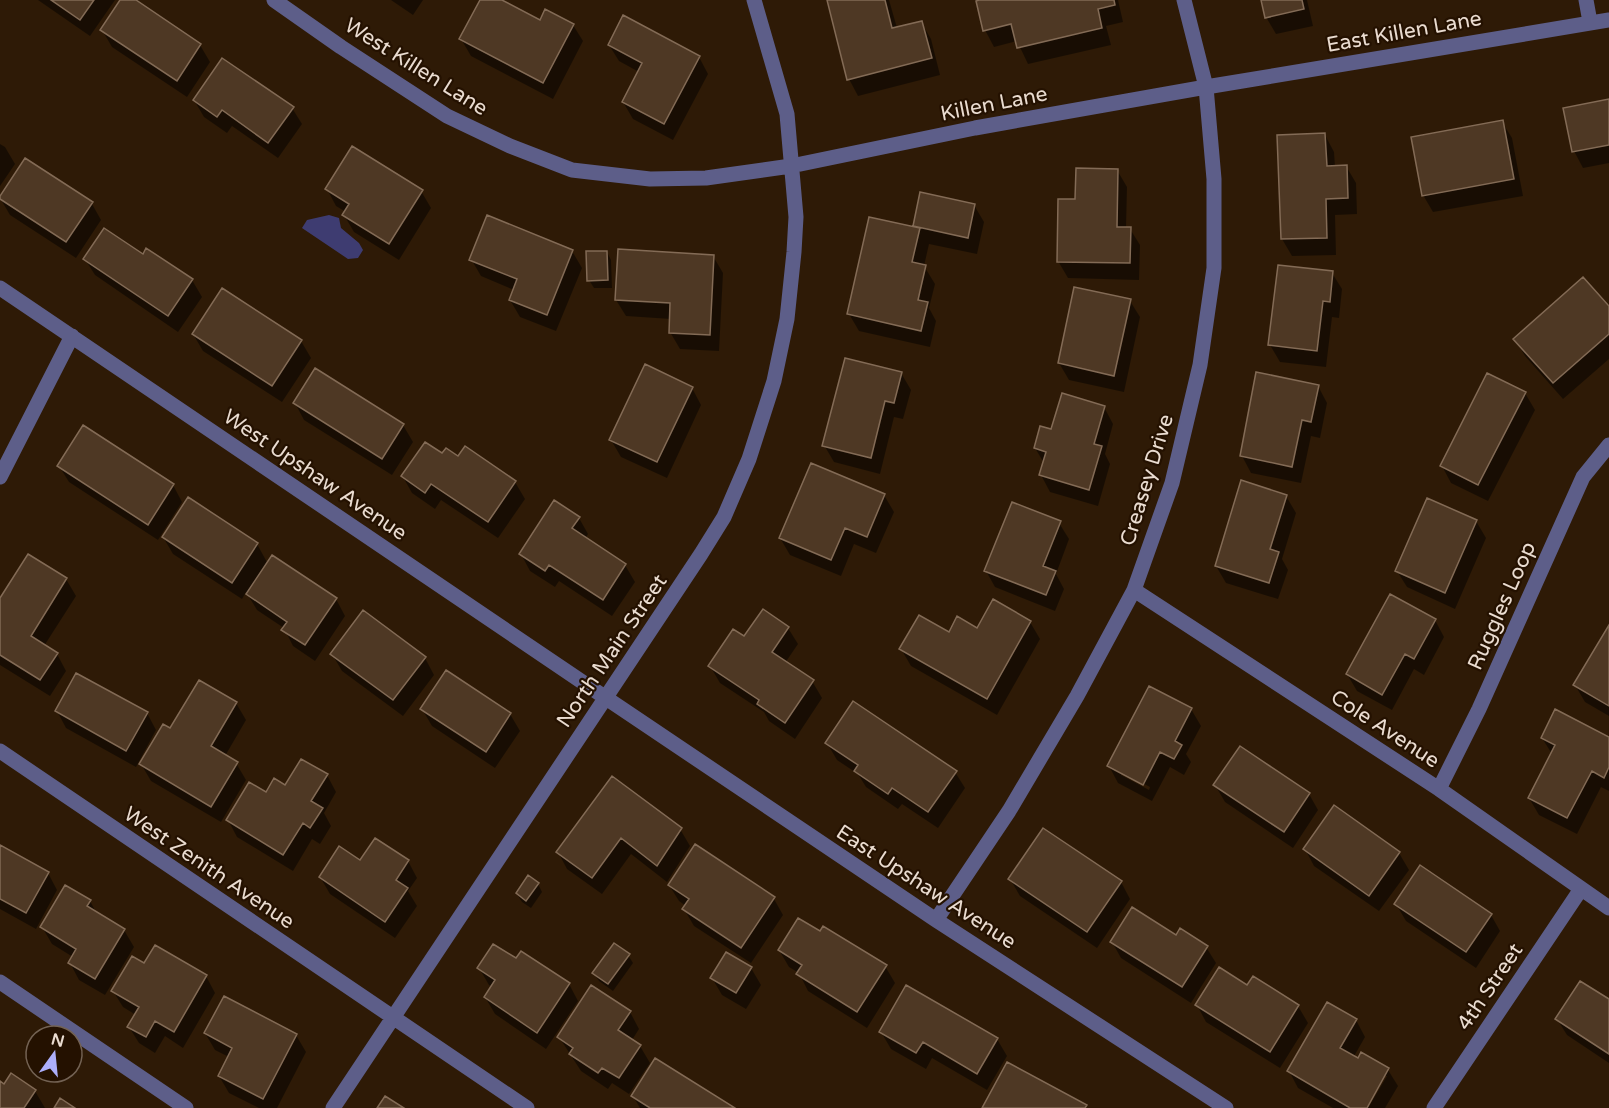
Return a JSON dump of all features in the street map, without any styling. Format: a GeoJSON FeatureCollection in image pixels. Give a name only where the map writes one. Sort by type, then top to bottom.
{"type":"FeatureCollection","features":[{"type":"Feature","properties":{"kind":"street","name":"West Killen Lane"},"geometry":{"type":"LineString","coordinates":[[274,0],[447,116],[510,146],[572,170],[650,179],[706,178],[791,166]]}},
{"type":"Feature","properties":{"kind":"street","name":"North Main Street"},"geometry":{"type":"LineString","coordinates":[[333,1108],[701,554],[724,517],[749,459],[774,381],[787,319],[796,217],[787,114],[754,0]]}},
{"type":"Feature","properties":{"kind":"street","name":"Creasey Drive"},"geometry":{"type":"LineString","coordinates":[[936,920],[1009,811],[1077,696],[1134,590],[1172,483],[1200,365],[1214,268],[1214,179],[1206,87],[1184,0]]}},
{"type":"Feature","properties":{"kind":"street"},"geometry":{"type":"LineString","coordinates":[[1586,0],[1590,22]]}},
{"type":"Feature","properties":{"kind":"street","name":"East Killen Lane"},"geometry":{"type":"LineString","coordinates":[[1206,87],[1609,20]]}},
{"type":"Feature","properties":{"kind":"street","name":"Killen Lane"},"geometry":{"type":"LineString","coordinates":[[791,166],[975,128],[1206,87]]}},
{"type":"Feature","properties":{"kind":"street","name":"West Upshaw Avenue"},"geometry":{"type":"LineString","coordinates":[[0,288],[606,698]]}},
{"type":"Feature","properties":{"kind":"street"},"geometry":{"type":"LineString","coordinates":[[0,477],[72,336]]}},
{"type":"Feature","properties":{"kind":"street","name":"Ruggles Loop"},"geometry":{"type":"LineString","coordinates":[[1439,789],[1479,709],[1583,477],[1609,445]]}},
{"type":"Feature","properties":{"kind":"street","name":"Cole Avenue"},"geometry":{"type":"LineString","coordinates":[[1134,590],[1439,789],[1609,908]]}},
{"type":"Feature","properties":{"kind":"street","name":"East Upshaw Avenue"},"geometry":{"type":"LineString","coordinates":[[606,698],[936,920],[1226,1108]]}},
{"type":"Feature","properties":{"kind":"street","name":"West Zenith Avenue"},"geometry":{"type":"LineString","coordinates":[[0,751],[527,1108]]}},
{"type":"Feature","properties":{"kind":"street","name":"4th Street"},"geometry":{"type":"LineString","coordinates":[[1434,1108],[1581,890]]}},
{"type":"Feature","properties":{"kind":"street"},"geometry":{"type":"LineString","coordinates":[[0,982],[186,1108]]}},
{"type":"Feature","properties":{"kind":"shaded area"},"geometry":{"type":"Polygon","coordinates":[[[329,215],[339,218],[341,228],[359,243],[363,250],[358,258],[348,259],[302,228],[307,220],[329,215]]]}},
{"type":"Feature","properties":{"kind":"building"},"geometry":{"type":"Polygon","coordinates":[[[51,0],[94,0],[80,20],[51,0]]]}},
{"type":"Feature","properties":{"kind":"building"},"geometry":{"type":"Polygon","coordinates":[[[120,0],[136,0],[201,44],[177,81],[100,30],[120,0]]]}},
{"type":"Feature","properties":{"kind":"building"},"geometry":{"type":"Polygon","coordinates":[[[480,0],[502,0],[540,20],[545,9],[574,24],[543,83],[459,39],[480,0]]]}},
{"type":"Feature","properties":{"kind":"building"},"geometry":{"type":"Polygon","coordinates":[[[827,0],[885,0],[892,28],[922,21],[932,58],[847,80],[827,0]]]}},
{"type":"Feature","properties":{"kind":"building"},"geometry":{"type":"Polygon","coordinates":[[[1114,0],[1115,5],[1098,9],[1102,28],[1017,48],[1011,24],[983,31],[976,1],[1114,0]]]}},
{"type":"Feature","properties":{"kind":"building"},"geometry":{"type":"Polygon","coordinates":[[[1261,0],[1302,0],[1304,9],[1265,18],[1261,0]]]}},
{"type":"Feature","properties":{"kind":"building"},"geometry":{"type":"Polygon","coordinates":[[[623,15],[700,56],[664,124],[622,102],[642,63],[608,45],[623,15]]]}},
{"type":"Feature","properties":{"kind":"building"},"geometry":{"type":"Polygon","coordinates":[[[222,58],[294,107],[268,143],[222,110],[217,117],[193,100],[222,58]]]}},
{"type":"Feature","properties":{"kind":"building"},"geometry":{"type":"Polygon","coordinates":[[[1609,99],[1609,145],[1572,152],[1563,108],[1609,99]]]}},
{"type":"Feature","properties":{"kind":"building"},"geometry":{"type":"Polygon","coordinates":[[[1503,120],[1514,179],[1422,196],[1411,137],[1503,120]]]}},
{"type":"Feature","properties":{"kind":"building"},"geometry":{"type":"Polygon","coordinates":[[[1325,133],[1327,166],[1347,165],[1348,198],[1326,199],[1327,238],[1281,239],[1277,135],[1325,133]]]}},
{"type":"Feature","properties":{"kind":"building"},"geometry":{"type":"Polygon","coordinates":[[[352,146],[423,190],[389,244],[342,215],[349,204],[325,189],[352,146]]]}},
{"type":"Feature","properties":{"kind":"building"},"geometry":{"type":"Polygon","coordinates":[[[25,158],[93,202],[66,242],[0,199],[25,158]]]}},
{"type":"Feature","properties":{"kind":"building"},"geometry":{"type":"Polygon","coordinates":[[[1076,168],[1118,169],[1117,227],[1131,227],[1130,263],[1057,262],[1058,199],[1075,199],[1076,168]]]}},
{"type":"Feature","properties":{"kind":"building"},"geometry":{"type":"Polygon","coordinates":[[[920,192],[975,204],[968,238],[913,226],[920,192]]]}},
{"type":"Feature","properties":{"kind":"building"},"geometry":{"type":"Polygon","coordinates":[[[487,215],[573,250],[547,315],[509,300],[517,279],[469,260],[487,215]]]}},
{"type":"Feature","properties":{"kind":"building"},"geometry":{"type":"Polygon","coordinates":[[[869,217],[920,228],[912,262],[926,265],[918,300],[928,302],[921,331],[847,314],[869,217]]]}},
{"type":"Feature","properties":{"kind":"building"},"geometry":{"type":"Polygon","coordinates":[[[104,228],[143,254],[146,248],[193,279],[168,316],[83,259],[104,228]]]}},
{"type":"Feature","properties":{"kind":"building"},"geometry":{"type":"Polygon","coordinates":[[[618,249],[714,255],[710,335],[669,333],[670,303],[615,300],[618,249]]]}},
{"type":"Feature","properties":{"kind":"building"},"geometry":{"type":"Polygon","coordinates":[[[586,251],[607,251],[608,280],[587,281],[586,251]]]}},
{"type":"Feature","properties":{"kind":"building"},"geometry":{"type":"Polygon","coordinates":[[[1278,265],[1333,271],[1330,302],[1323,301],[1317,351],[1268,345],[1278,265]]]}},
{"type":"Feature","properties":{"kind":"building"},"geometry":{"type":"Polygon","coordinates":[[[1583,277],[1609,306],[1609,334],[1553,383],[1513,339],[1583,277]]]}},
{"type":"Feature","properties":{"kind":"building"},"geometry":{"type":"Polygon","coordinates":[[[1074,287],[1131,299],[1114,376],[1058,363],[1074,287]]]}},
{"type":"Feature","properties":{"kind":"building"},"geometry":{"type":"Polygon","coordinates":[[[222,288],[302,340],[272,386],[192,334],[222,288]]]}},
{"type":"Feature","properties":{"kind":"building"},"geometry":{"type":"Polygon","coordinates":[[[845,358],[902,372],[894,403],[885,401],[871,458],[822,446],[845,358]]]}},
{"type":"Feature","properties":{"kind":"building"},"geometry":{"type":"Polygon","coordinates":[[[645,364],[693,387],[657,462],[609,440],[645,364]]]}},
{"type":"Feature","properties":{"kind":"building"},"geometry":{"type":"Polygon","coordinates":[[[315,368],[404,424],[382,459],[293,403],[315,368]]]}},
{"type":"Feature","properties":{"kind":"building"},"geometry":{"type":"Polygon","coordinates":[[[1256,372],[1319,385],[1311,422],[1302,420],[1292,467],[1240,456],[1256,372]]]}},
{"type":"Feature","properties":{"kind":"building"},"geometry":{"type":"Polygon","coordinates":[[[1487,373],[1526,392],[1478,485],[1440,466],[1487,373]]]}},
{"type":"Feature","properties":{"kind":"building"},"geometry":{"type":"Polygon","coordinates":[[[1062,393],[1105,406],[1094,444],[1102,446],[1089,490],[1039,475],[1046,452],[1034,448],[1040,426],[1051,429],[1062,393]]]}},
{"type":"Feature","properties":{"kind":"building"},"geometry":{"type":"Polygon","coordinates":[[[83,425],[174,484],[148,525],[57,466],[83,425]]]}},
{"type":"Feature","properties":{"kind":"building"},"geometry":{"type":"Polygon","coordinates":[[[425,442],[442,453],[446,448],[458,456],[465,446],[516,481],[488,522],[431,484],[425,493],[401,476],[425,442]]]}},
{"type":"Feature","properties":{"kind":"building"},"geometry":{"type":"Polygon","coordinates":[[[811,463],[885,494],[867,537],[845,528],[831,560],[779,538],[811,463]]]}},
{"type":"Feature","properties":{"kind":"building"},"geometry":{"type":"Polygon","coordinates":[[[1241,480],[1287,495],[1270,549],[1279,552],[1269,583],[1215,566],[1241,480]]]}},
{"type":"Feature","properties":{"kind":"building"},"geometry":{"type":"Polygon","coordinates":[[[188,497],[258,543],[232,583],[162,537],[188,497]]]}},
{"type":"Feature","properties":{"kind":"building"},"geometry":{"type":"Polygon","coordinates":[[[1427,498],[1477,520],[1445,593],[1395,571],[1427,498]]]}},
{"type":"Feature","properties":{"kind":"building"},"geometry":{"type":"Polygon","coordinates":[[[554,500],[580,517],[572,528],[626,564],[603,600],[549,565],[545,571],[519,554],[554,500]]]}},
{"type":"Feature","properties":{"kind":"building"},"geometry":{"type":"Polygon","coordinates":[[[1012,502],[1061,521],[1043,566],[1056,571],[1046,595],[984,571],[1012,502]]]}},
{"type":"Feature","properties":{"kind":"building"},"geometry":{"type":"Polygon","coordinates":[[[28,554],[67,578],[31,636],[58,653],[40,680],[0,655],[0,598],[28,554]]]}},
{"type":"Feature","properties":{"kind":"building"},"geometry":{"type":"Polygon","coordinates":[[[272,555],[337,598],[305,645],[281,630],[287,622],[246,594],[272,555]]]}},
{"type":"Feature","properties":{"kind":"building"},"geometry":{"type":"Polygon","coordinates":[[[1390,594],[1436,619],[1414,659],[1405,654],[1382,695],[1346,674],[1390,594]]]}},
{"type":"Feature","properties":{"kind":"building"},"geometry":{"type":"Polygon","coordinates":[[[993,599],[1031,621],[987,699],[899,649],[919,615],[949,632],[957,616],[977,628],[993,599]]]}},
{"type":"Feature","properties":{"kind":"building"},"geometry":{"type":"Polygon","coordinates":[[[763,609],[789,627],[772,652],[814,680],[785,723],[757,704],[759,700],[708,666],[733,629],[744,636],[763,609]]]}},
{"type":"Feature","properties":{"kind":"building"},"geometry":{"type":"Polygon","coordinates":[[[363,610],[426,657],[393,700],[330,654],[363,610]]]}},
{"type":"Feature","properties":{"kind":"building"},"geometry":{"type":"Polygon","coordinates":[[[1609,625],[1609,706],[1573,685],[1609,625]]]}},
{"type":"Feature","properties":{"kind":"building"},"geometry":{"type":"Polygon","coordinates":[[[446,670],[511,713],[486,752],[420,709],[446,670]]]}},
{"type":"Feature","properties":{"kind":"building"},"geometry":{"type":"Polygon","coordinates":[[[76,673],[148,712],[126,751],[55,711],[76,673]]]}},
{"type":"Feature","properties":{"kind":"building"},"geometry":{"type":"Polygon","coordinates":[[[199,680],[237,702],[211,746],[238,762],[211,807],[139,764],[163,724],[170,728],[199,680]]]}},
{"type":"Feature","properties":{"kind":"building"},"geometry":{"type":"Polygon","coordinates":[[[1149,686],[1192,708],[1175,741],[1182,745],[1174,759],[1160,752],[1143,785],[1107,766],[1149,686]]]}},
{"type":"Feature","properties":{"kind":"building"},"geometry":{"type":"Polygon","coordinates":[[[853,701],[957,771],[928,812],[892,788],[888,794],[854,771],[858,765],[825,743],[853,701]]]}},
{"type":"Feature","properties":{"kind":"building"},"geometry":{"type":"Polygon","coordinates":[[[1555,709],[1609,737],[1609,767],[1604,778],[1592,771],[1567,818],[1528,798],[1555,745],[1541,738],[1555,709]]]}},
{"type":"Feature","properties":{"kind":"building"},"geometry":{"type":"Polygon","coordinates":[[[1240,746],[1310,793],[1284,832],[1213,785],[1240,746]]]}},
{"type":"Feature","properties":{"kind":"building"},"geometry":{"type":"Polygon","coordinates":[[[301,759],[328,774],[311,801],[323,808],[310,828],[303,823],[283,855],[226,820],[249,782],[266,792],[274,778],[285,785],[301,759]]]}},
{"type":"Feature","properties":{"kind":"building"},"geometry":{"type":"Polygon","coordinates":[[[612,776],[682,828],[657,866],[621,838],[592,878],[556,852],[612,776]]]}},
{"type":"Feature","properties":{"kind":"building"},"geometry":{"type":"Polygon","coordinates":[[[1334,805],[1400,852],[1369,896],[1303,849],[1334,805]]]}},
{"type":"Feature","properties":{"kind":"building"},"geometry":{"type":"Polygon","coordinates":[[[1043,828],[1122,881],[1087,932],[1008,879],[1043,828]]]}},
{"type":"Feature","properties":{"kind":"building"},"geometry":{"type":"Polygon","coordinates":[[[375,838],[409,860],[396,880],[408,888],[385,922],[319,877],[339,846],[360,860],[375,838]]]}},
{"type":"Feature","properties":{"kind":"building"},"geometry":{"type":"Polygon","coordinates":[[[695,844],[775,897],[741,948],[682,909],[689,899],[668,885],[695,844]]]}},
{"type":"Feature","properties":{"kind":"building"},"geometry":{"type":"Polygon","coordinates":[[[0,845],[49,872],[26,913],[0,899],[0,845]]]}},
{"type":"Feature","properties":{"kind":"building"},"geometry":{"type":"Polygon","coordinates":[[[1420,865],[1492,914],[1466,952],[1394,904],[1420,865]]]}},
{"type":"Feature","properties":{"kind":"building"},"geometry":{"type":"Polygon","coordinates":[[[528,875],[539,883],[526,901],[516,893],[528,875]]]}},
{"type":"Feature","properties":{"kind":"building"},"geometry":{"type":"Polygon","coordinates":[[[65,885],[91,900],[87,906],[125,929],[95,979],[68,963],[76,949],[40,927],[65,885]]]}},
{"type":"Feature","properties":{"kind":"building"},"geometry":{"type":"Polygon","coordinates":[[[1132,907],[1176,935],[1180,928],[1208,946],[1182,987],[1110,942],[1132,907]]]}},
{"type":"Feature","properties":{"kind":"building"},"geometry":{"type":"Polygon","coordinates":[[[798,918],[820,931],[823,926],[887,965],[857,1012],[796,974],[802,965],[778,950],[798,918]]]}},
{"type":"Feature","properties":{"kind":"building"},"geometry":{"type":"Polygon","coordinates":[[[614,943],[630,954],[608,984],[592,973],[614,943]]]}},
{"type":"Feature","properties":{"kind":"building"},"geometry":{"type":"Polygon","coordinates":[[[493,944],[516,958],[521,951],[570,983],[537,1033],[484,997],[495,980],[477,968],[493,944]]]}},
{"type":"Feature","properties":{"kind":"building"},"geometry":{"type":"Polygon","coordinates":[[[155,945],[207,975],[174,1032],[155,1021],[146,1037],[127,1027],[139,1007],[111,991],[132,956],[144,963],[155,945]]]}},
{"type":"Feature","properties":{"kind":"building"},"geometry":{"type":"Polygon","coordinates":[[[726,952],[752,967],[736,993],[710,978],[726,952]]]}},
{"type":"Feature","properties":{"kind":"building"},"geometry":{"type":"Polygon","coordinates":[[[1219,967],[1247,985],[1253,976],[1299,1005],[1270,1052],[1195,1005],[1219,967]]]}},
{"type":"Feature","properties":{"kind":"building"},"geometry":{"type":"Polygon","coordinates":[[[1580,981],[1609,999],[1609,1054],[1555,1019],[1580,981]]]}},
{"type":"Feature","properties":{"kind":"building"},"geometry":{"type":"Polygon","coordinates":[[[591,985],[631,1011],[618,1030],[641,1045],[619,1078],[602,1068],[598,1073],[569,1054],[573,1048],[557,1037],[591,985]]]}},
{"type":"Feature","properties":{"kind":"building"},"geometry":{"type":"Polygon","coordinates":[[[906,985],[998,1038],[977,1074],[923,1042],[916,1053],[879,1032],[906,985]]]}},
{"type":"Feature","properties":{"kind":"building"},"geometry":{"type":"Polygon","coordinates":[[[224,996],[297,1034],[263,1099],[218,1076],[232,1048],[204,1033],[224,996]]]}},
{"type":"Feature","properties":{"kind":"building"},"geometry":{"type":"Polygon","coordinates":[[[1327,1002],[1357,1019],[1340,1048],[1358,1058],[1361,1052],[1389,1068],[1367,1108],[1350,1108],[1287,1071],[1327,1002]]]}},
{"type":"Feature","properties":{"kind":"building"},"geometry":{"type":"Polygon","coordinates":[[[655,1058],[735,1108],[650,1108],[631,1096],[655,1058]]]}},
{"type":"Feature","properties":{"kind":"building"},"geometry":{"type":"Polygon","coordinates":[[[1007,1062],[1087,1105],[1085,1108],[982,1108],[1007,1062]]]}},
{"type":"Feature","properties":{"kind":"building"},"geometry":{"type":"Polygon","coordinates":[[[11,1073],[36,1090],[24,1108],[0,1108],[0,1081],[4,1084],[11,1073]]]}},
{"type":"Feature","properties":{"kind":"building"},"geometry":{"type":"Polygon","coordinates":[[[385,1096],[404,1108],[377,1108],[385,1096]]]}},
{"type":"Feature","properties":{"kind":"building"},"geometry":{"type":"Polygon","coordinates":[[[60,1098],[75,1108],[54,1108],[60,1098]]]}}]}
